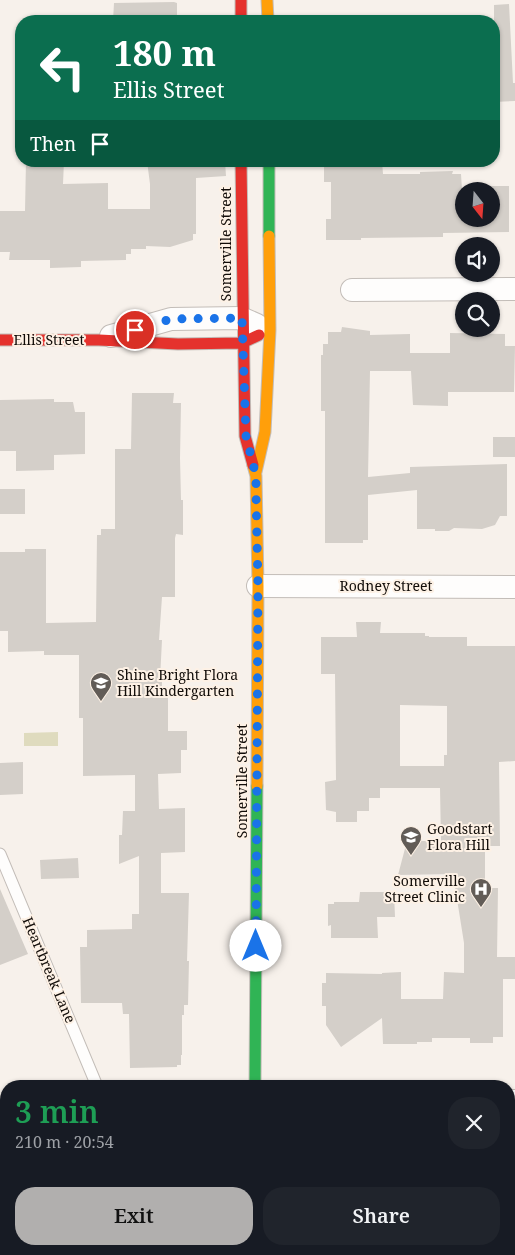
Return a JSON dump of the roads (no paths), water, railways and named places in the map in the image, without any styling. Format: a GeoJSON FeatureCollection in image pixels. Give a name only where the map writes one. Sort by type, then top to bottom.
{"type":"FeatureCollection","features":[{"type":"Feature","properties":{"kind":"street"},"geometry":{"type":"LineString","coordinates":[[241,7],[267,0],[268,15]]}},
{"type":"Feature","properties":{"kind":"street","name":"Somerville Street"},"geometry":{"type":"LineString","coordinates":[[241,167],[242,343],[246,436],[256,476]]}},
{"type":"Feature","properties":{"kind":"street","name":"Somerville Street"},"geometry":{"type":"LineString","coordinates":[[255,1080],[258,586],[256,476],[265,432],[270,330],[269,167]]}},
{"type":"Feature","properties":{"kind":"street"},"geometry":{"type":"LineString","coordinates":[[352,290],[515,289]]}},
{"type":"Feature","properties":{"kind":"street","name":"Ellis Street"},"geometry":{"type":"LineString","coordinates":[[99,340],[171,319],[242,318],[270,330]]}},
{"type":"Feature","properties":{"kind":"street","name":"Ellis Street"},"geometry":{"type":"LineString","coordinates":[[0,340],[99,340],[178,344],[242,343],[270,330]]}},
{"type":"Feature","properties":{"kind":"street","name":"Rodney Street"},"geometry":{"type":"LineString","coordinates":[[258,586],[515,587]]}},
{"type":"Feature","properties":{"kind":"lane","name":"Heartbreak Lane"},"geometry":{"type":"LineString","coordinates":[[0,854],[94,1080]]}},
{"type":"Feature","properties":{"kind":"place","name":"Shine Bright Flora Hill Kindergarten"},"geometry":{"type":"Point","coordinates":[101,702]}},
{"type":"Feature","properties":{"kind":"place","name":"Goodstart Flora Hill"},"geometry":{"type":"Point","coordinates":[411,856]}},
{"type":"Feature","properties":{"kind":"place","name":"Somerville Street Clinic"},"geometry":{"type":"Point","coordinates":[481,908]}}]}
